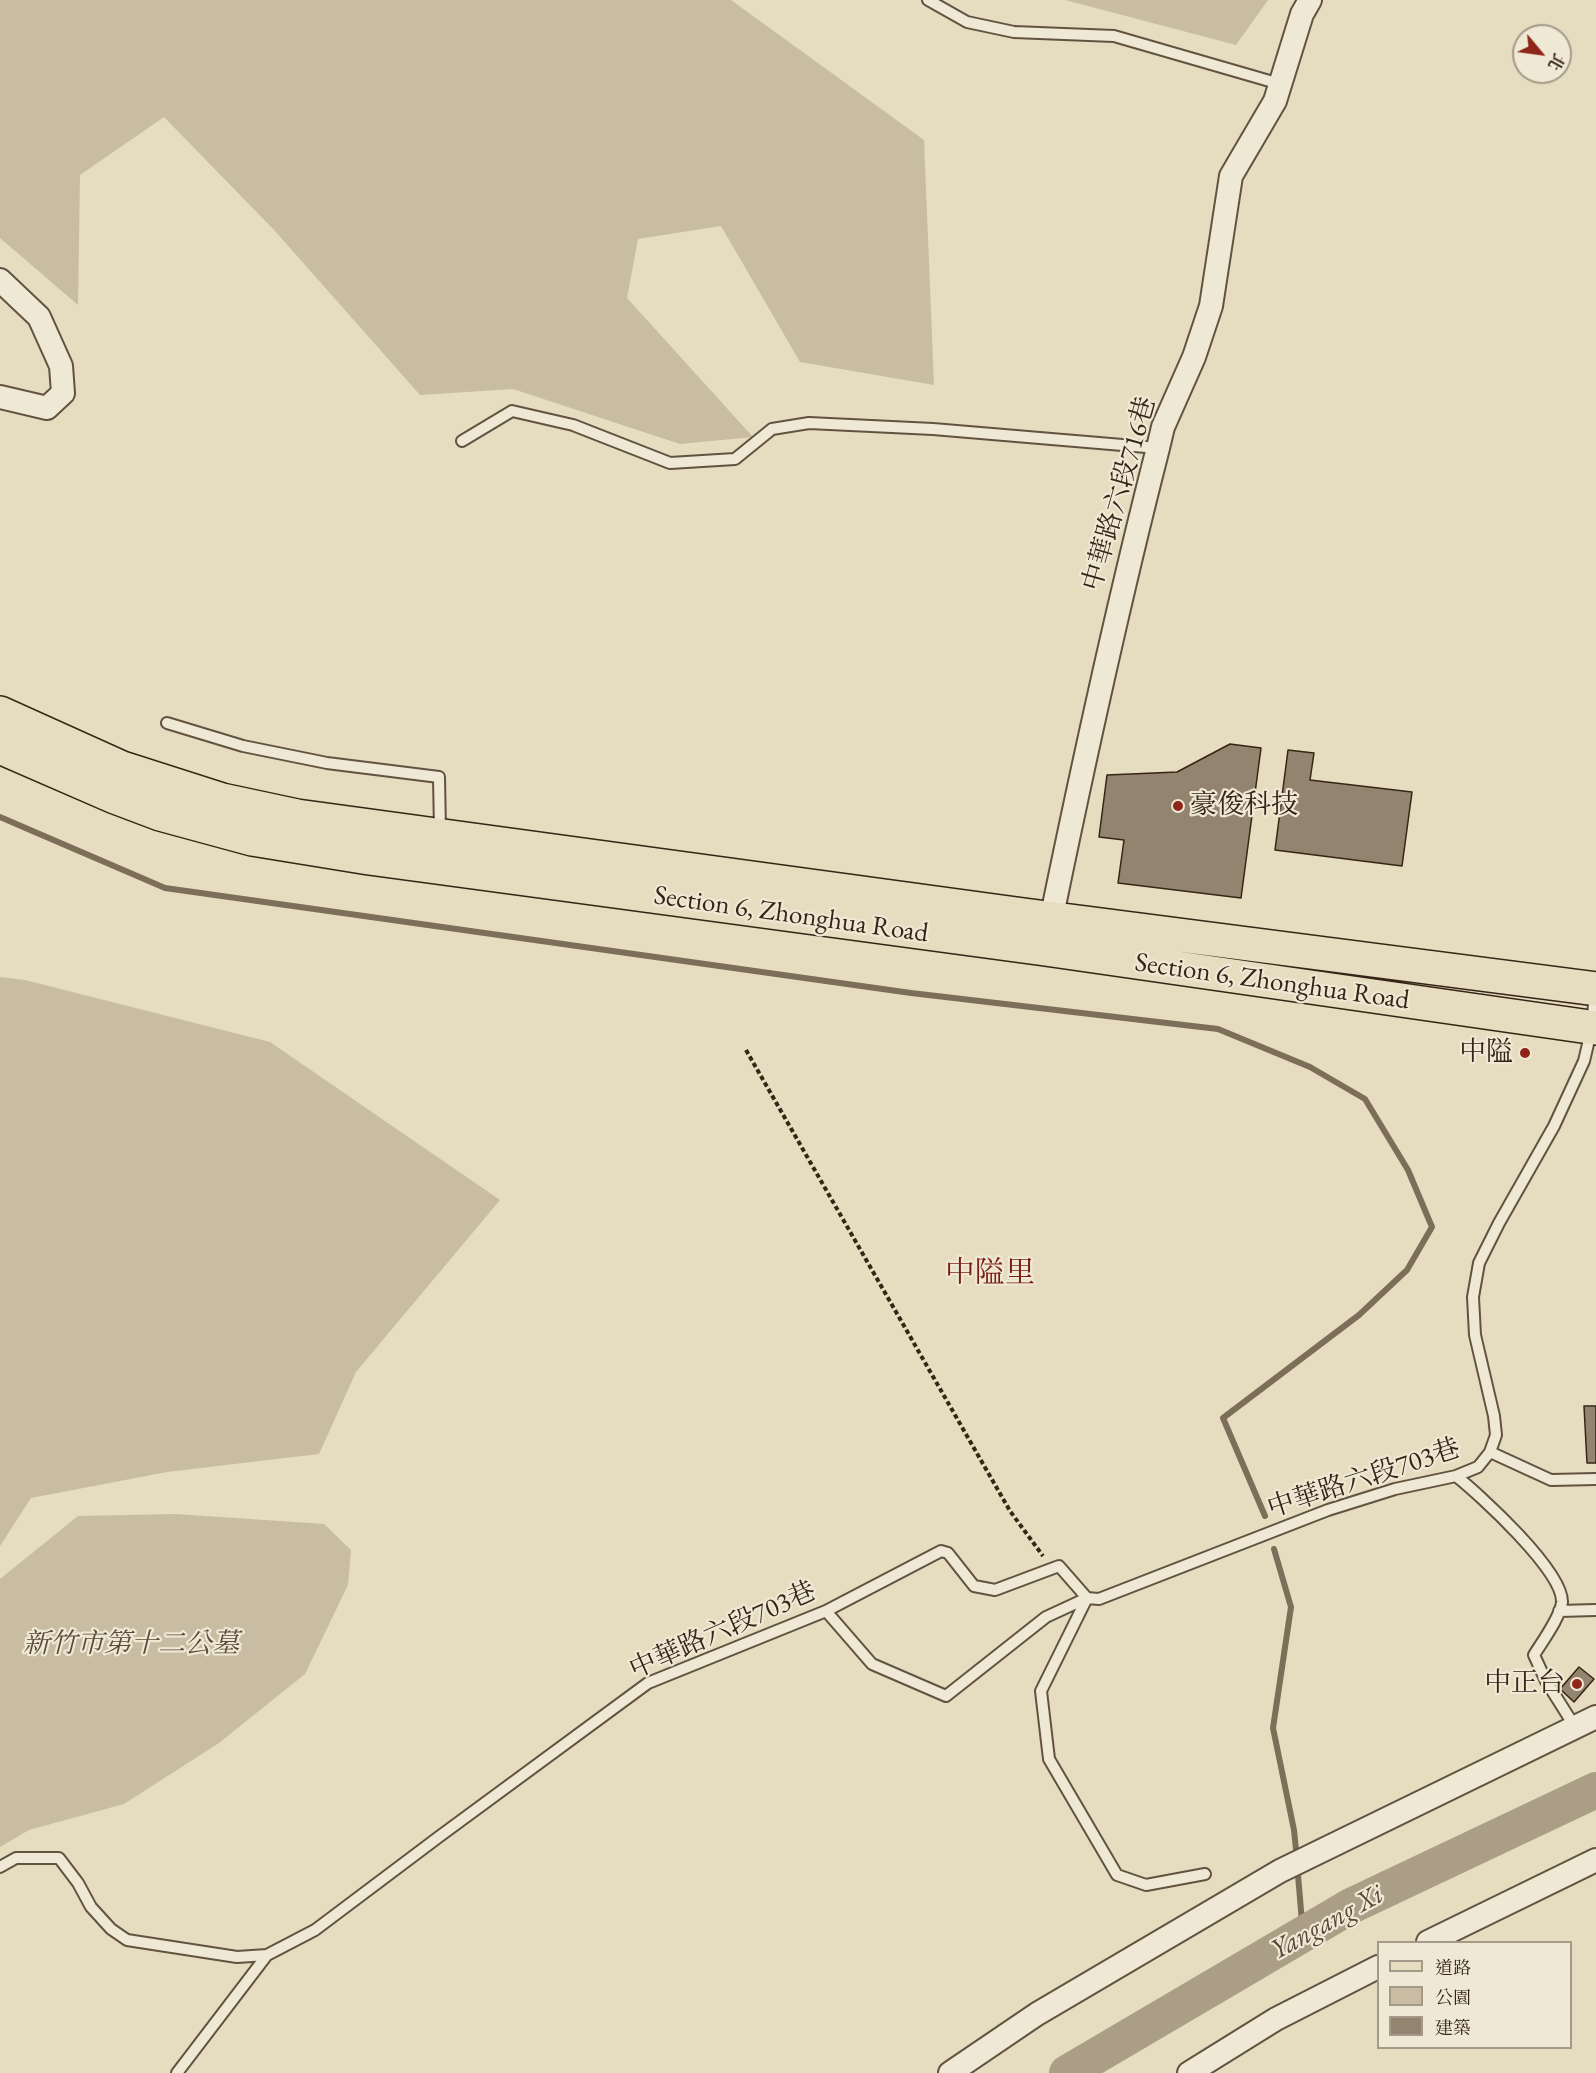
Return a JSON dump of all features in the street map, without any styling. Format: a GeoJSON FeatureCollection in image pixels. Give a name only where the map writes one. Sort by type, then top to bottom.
{"type":"FeatureCollection","features":[{"type":"Feature","properties":{"kind":"main road","name":"Section 6, Zhonghua Road"},"geometry":{"type":"LineString","coordinates":[[0,713],[122,768],[222,800],[297,816],[1048,934],[1594,1028]]}},
{"type":"Feature","properties":{"kind":"main road","name":"Section 6, Zhonghua Road"},"geometry":{"type":"LineString","coordinates":[[0,747],[160,814],[252,839],[381,860],[1048,934],[1596,989]]}},
{"type":"Feature","properties":{"kind":"street","name":"中華路六段716巷"},"geometry":{"type":"LineString","coordinates":[[1048,934],[1117,610],[1163,428],[1194,357],[1211,306],[1231,176],[1275,101],[1302,14],[1310,0]]}},
{"type":"Feature","properties":{"kind":"street"},"geometry":{"type":"LineString","coordinates":[[0,280],[39,317],[60,366],[63,393],[47,408],[0,397]]}},
{"type":"Feature","properties":{"kind":"street"},"geometry":{"type":"LineString","coordinates":[[950,2073],[1037,2014],[1280,1871],[1596,1717]]}},
{"type":"Feature","properties":{"kind":"street"},"geometry":{"type":"LineString","coordinates":[[1430,1941],[1596,1860]]}},
{"type":"Feature","properties":{"kind":"street"},"geometry":{"type":"LineString","coordinates":[[1189,2073],[1276,2019],[1377,1967]]}},
{"type":"Feature","properties":{"kind":"lane"},"geometry":{"type":"LineString","coordinates":[[928,0],[976,24],[1014,32],[1114,36],[1280,84]]}},
{"type":"Feature","properties":{"kind":"lane"},"geometry":{"type":"LineString","coordinates":[[462,441],[512,411],[573,425],[670,463],[735,459],[772,429],[809,423],[933,429],[1158,448]]}},
{"type":"Feature","properties":{"kind":"lane"},"geometry":{"type":"LineString","coordinates":[[167,723],[243,746],[327,764],[439,777],[440,837]]}},
{"type":"Feature","properties":{"kind":"lane","name":"中華路六段703巷"},"geometry":{"type":"LineString","coordinates":[[826,1611],[872,1664],[946,1696],[1046,1617],[1087,1598],[1100,1599],[1328,1510],[1395,1489],[1456,1476],[1478,1467],[1490,1452],[1496,1435],[1494,1416],[1475,1335],[1473,1297],[1479,1263],[1554,1126],[1584,1061],[1594,1028],[1596,989]]}},
{"type":"Feature","properties":{"kind":"lane"},"geometry":{"type":"LineString","coordinates":[[1490,1452],[1551,1480],[1596,1479]]}},
{"type":"Feature","properties":{"kind":"lane"},"geometry":{"type":"LineString","coordinates":[[1456,1476],[1473,1489],[1500,1516],[1539,1558],[1557,1583],[1562,1601],[1559,1611],[1534,1655],[1546,1681],[1575,1727]]}},
{"type":"Feature","properties":{"kind":"lane","name":"中華路六段703巷"},"geometry":{"type":"LineString","coordinates":[[267,1955],[315,1930],[648,1683],[826,1611],[941,1551],[948,1553],[974,1586],[995,1590],[1053,1569]]}},
{"type":"Feature","properties":{"kind":"lane"},"geometry":{"type":"LineString","coordinates":[[1053,1569],[1059,1566],[1087,1598],[1041,1691],[1049,1759],[1117,1875],[1146,1885],[1205,1874]]}},
{"type":"Feature","properties":{"kind":"lane"},"geometry":{"type":"LineString","coordinates":[[1559,1611],[1596,1610]]}},
{"type":"Feature","properties":{"kind":"lane"},"geometry":{"type":"LineString","coordinates":[[0,1867],[16,1858],[58,1858],[78,1883],[91,1907],[111,1929],[127,1940],[237,1957],[267,1955]]}},
{"type":"Feature","properties":{"kind":"lane"},"geometry":{"type":"LineString","coordinates":[[177,2073],[267,1955]]}},
{"type":"Feature","properties":{"kind":"path"},"geometry":{"type":"LineString","coordinates":[[746,1050],[1010,1511],[1053,1569]]}},
{"type":"Feature","properties":{"kind":"green space"},"geometry":{"type":"Polygon","coordinates":[[[0,0],[731,0],[924,140],[934,385],[800,362],[721,226],[638,239],[627,298],[753,437],[680,444],[513,389],[420,395],[275,231],[164,117],[80,175],[78,305],[0,238],[0,0]]]}},
{"type":"Feature","properties":{"kind":"green space"},"geometry":{"type":"Polygon","coordinates":[[[1065,0],[1268,0],[1236,45],[1065,0]]]}},
{"type":"Feature","properties":{"kind":"green space"},"geometry":{"type":"Polygon","coordinates":[[[0,977],[25,980],[270,1042],[500,1200],[356,1372],[319,1454],[167,1472],[31,1498],[0,1546],[0,977]]]}},
{"type":"Feature","properties":{"kind":"green space","name":"新竹市第十二公墓"},"geometry":{"type":"Polygon","coordinates":[[[176,1514],[324,1524],[351,1550],[348,1585],[305,1674],[219,1743],[124,1804],[29,1830],[0,1847],[0,1579],[78,1516],[176,1514]]]}},
{"type":"Feature","properties":{"kind":"building","name":"豪俊科技"},"geometry":{"type":"Polygon","coordinates":[[[1230,744],[1261,748],[1241,898],[1118,883],[1124,840],[1099,837],[1107,775],[1177,772],[1230,744]]]}},
{"type":"Feature","properties":{"kind":"building"},"geometry":{"type":"Polygon","coordinates":[[[1288,750],[1314,753],[1310,780],[1412,792],[1402,866],[1275,850],[1288,750]]]}},
{"type":"Feature","properties":{"kind":"building"},"geometry":{"type":"Polygon","coordinates":[[[1584,1406],[1596,1406],[1596,1463],[1587,1463],[1584,1406]]]}},
{"type":"Feature","properties":{"kind":"building","name":"中正台"},"geometry":{"type":"Polygon","coordinates":[[[1579,1667],[1594,1679],[1574,1702],[1560,1689],[1579,1667]]]}},
{"type":"Feature","properties":{"kind":"waterway"},"geometry":{"type":"LineString","coordinates":[[0,817],[165,888],[911,993],[1218,1029],[1310,1067],[1365,1099],[1408,1170],[1432,1227],[1407,1270],[1359,1315],[1223,1418],[1265,1516]]}},
{"type":"Feature","properties":{"kind":"waterway"},"geometry":{"type":"LineString","coordinates":[[1274,1549],[1291,1607],[1273,1728],[1296,1850]]}},
{"type":"Feature","properties":{"kind":"waterway","name":"Yangang Xi"},"geometry":{"type":"LineString","coordinates":[[1067,2073],[1351,1906],[1596,1790]]}},
{"type":"Feature","properties":{"kind":"waterway"},"geometry":{"type":"LineString","coordinates":[[1298,1875],[1303,1934]]}},
{"type":"Feature","properties":{"kind":"place","name":"豪俊科技"},"geometry":{"type":"Point","coordinates":[1178,806]}},
{"type":"Feature","properties":{"kind":"place","name":"中隘"},"geometry":{"type":"Point","coordinates":[1525,1053]}},
{"type":"Feature","properties":{"kind":"place","name":"中正台"},"geometry":{"type":"Point","coordinates":[1577,1684]}},
{"type":"Feature","properties":{"kind":"district","name":"中隘里"},"geometry":{"type":"Point","coordinates":[990,1274]}}]}
